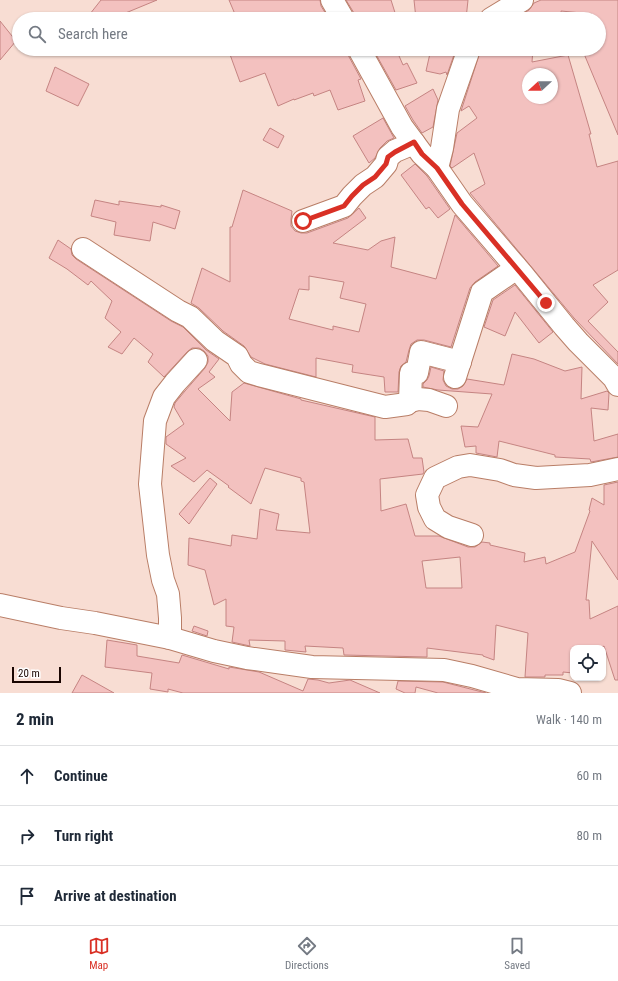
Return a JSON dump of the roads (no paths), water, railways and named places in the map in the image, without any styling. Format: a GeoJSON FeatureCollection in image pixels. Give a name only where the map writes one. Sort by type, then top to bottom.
{"type":"FeatureCollection","features":[{"type":"Feature","properties":{"kind":"street"},"geometry":{"type":"LineString","coordinates":[[332,0],[339,12]]}},
{"type":"Feature","properties":{"kind":"street"},"geometry":{"type":"LineString","coordinates":[[504,12],[522,0]]}},
{"type":"Feature","properties":{"kind":"street"},"geometry":{"type":"LineString","coordinates":[[363,56],[402,127],[422,154],[437,168],[509,272],[564,326],[614,378],[618,385]]}},
{"type":"Feature","properties":{"kind":"street"},"geometry":{"type":"LineString","coordinates":[[437,168],[442,148],[448,109],[467,56]]}},
{"type":"Feature","properties":{"kind":"street"},"geometry":{"type":"LineString","coordinates":[[303,221],[344,206],[363,185],[380,170],[388,157],[414,142]]}},
{"type":"Feature","properties":{"kind":"street"},"geometry":{"type":"LineString","coordinates":[[83,249],[178,311],[190,317],[215,341],[236,356],[249,372],[385,407],[403,405],[418,399],[429,400],[446,406]]}},
{"type":"Feature","properties":{"kind":"street"},"geometry":{"type":"LineString","coordinates":[[410,401],[411,373],[417,373],[421,352],[458,369],[482,292],[509,272]]}},
{"type":"Feature","properties":{"kind":"street"},"geometry":{"type":"LineString","coordinates":[[170,638],[168,594],[163,580],[158,554],[150,484],[155,421],[164,397],[196,360]]}},
{"type":"Feature","properties":{"kind":"street"},"geometry":{"type":"LineString","coordinates":[[472,535],[448,527],[435,518],[429,507],[428,495],[435,478],[458,468],[470,465],[500,470],[514,475],[536,478],[590,475],[618,469]]}},
{"type":"Feature","properties":{"kind":"street"},"geometry":{"type":"LineString","coordinates":[[0,605],[170,638],[240,657],[283,664],[336,668],[444,670],[472,676],[517,689],[558,690],[570,693]]}}]}
